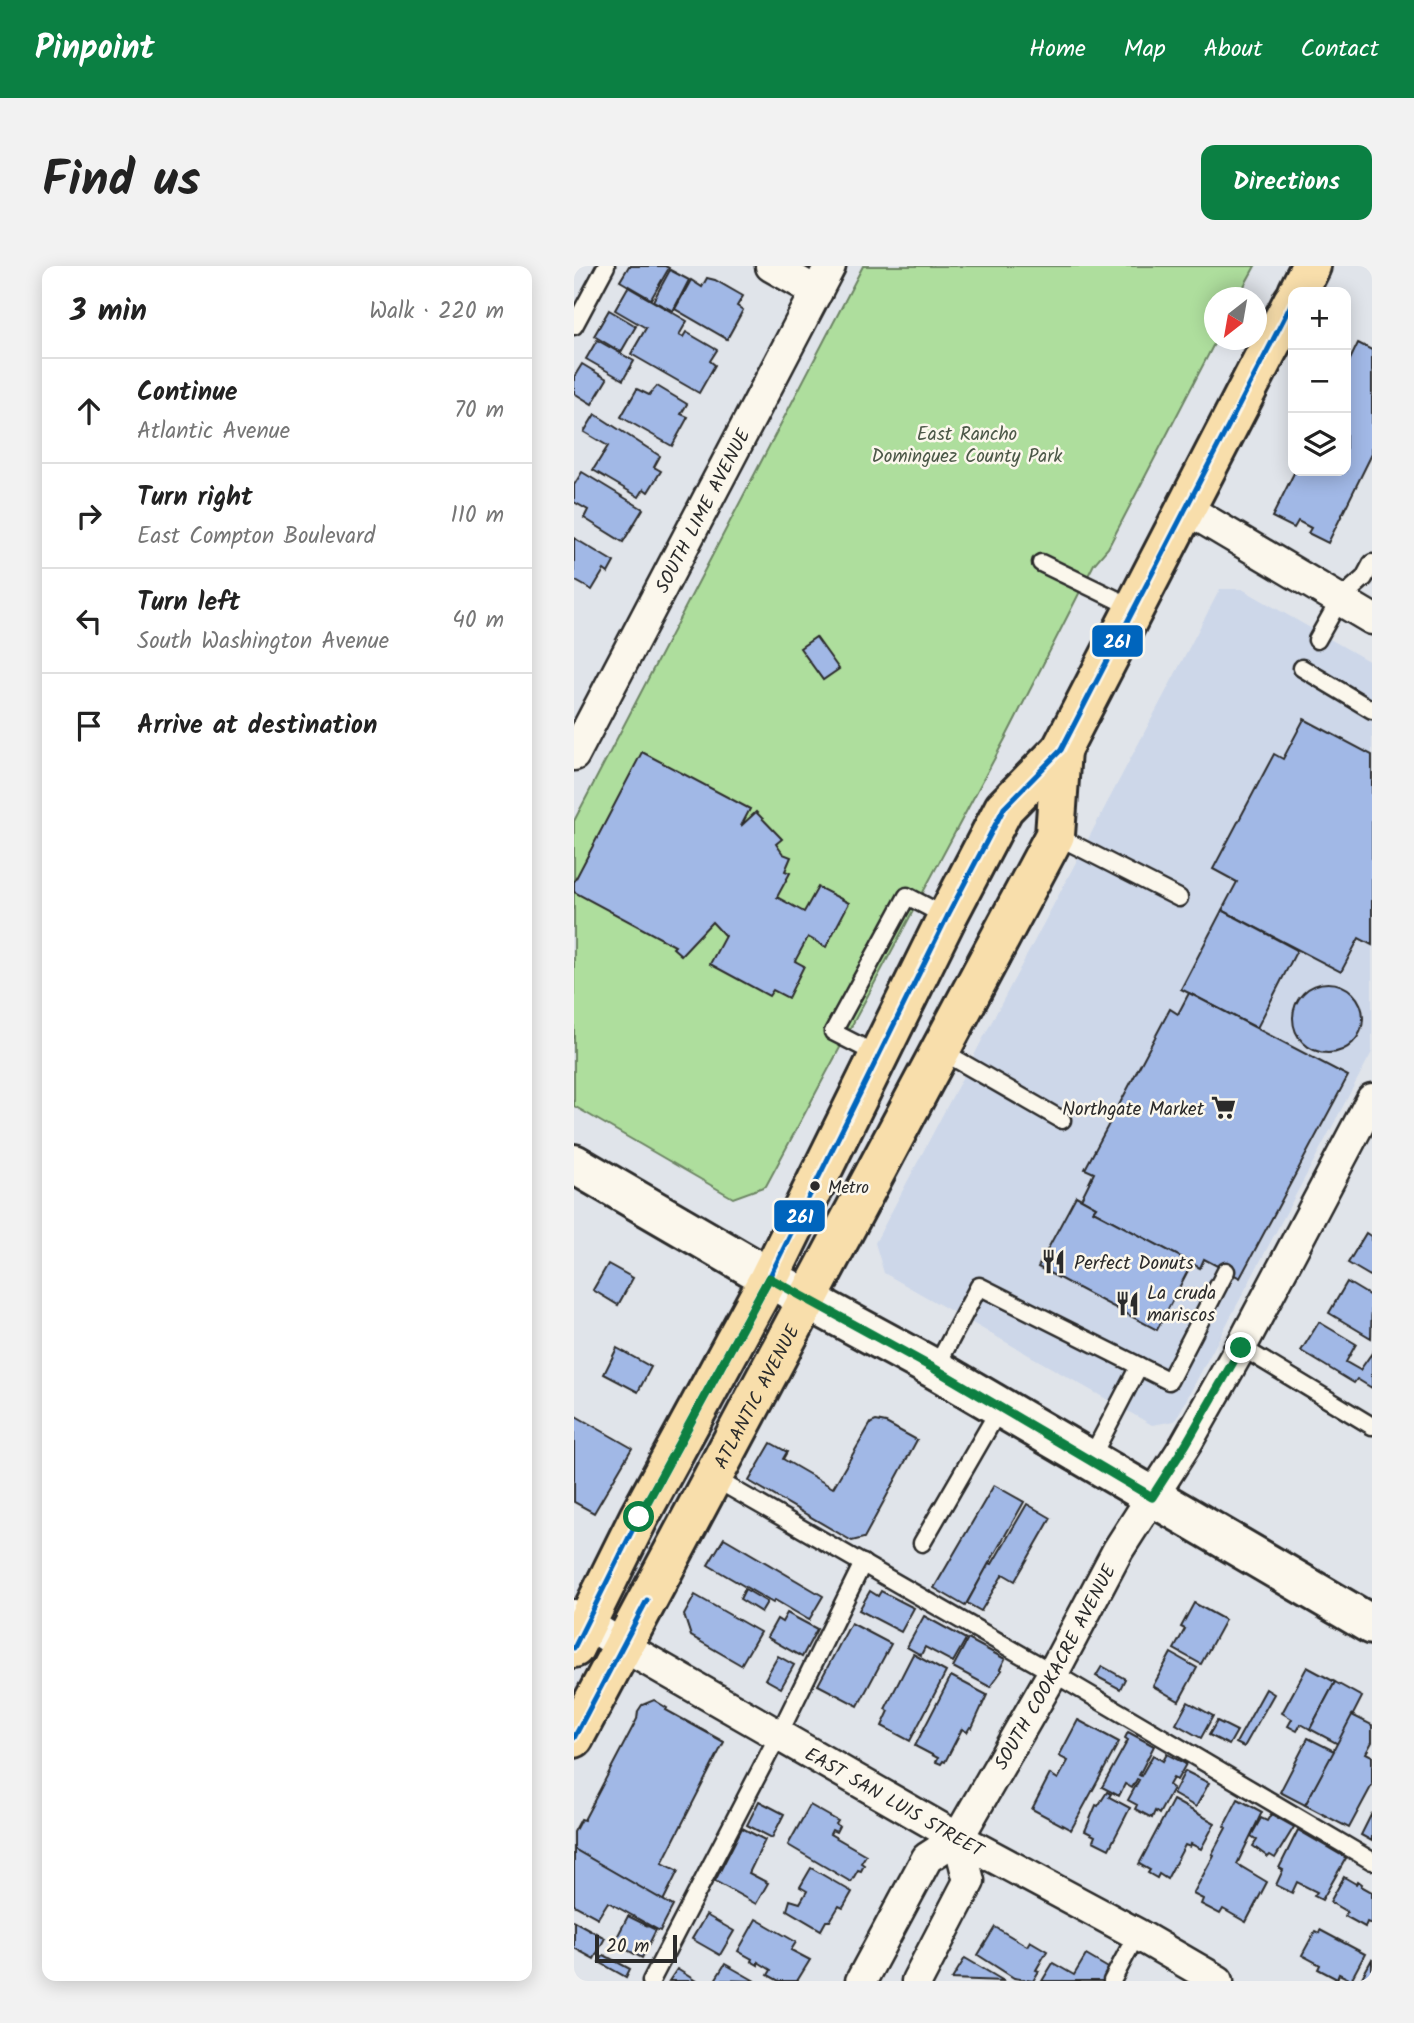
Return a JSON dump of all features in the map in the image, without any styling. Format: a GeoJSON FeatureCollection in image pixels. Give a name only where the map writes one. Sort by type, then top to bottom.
{"type":"FeatureCollection","features":[{"type":"Feature","properties":{"kind":"main road"},"geometry":{"type":"LineString","coordinates":[[1300,287],[1311,266]]}},
{"type":"Feature","properties":{"kind":"main road","name":"ATLANTIC AVENUE"},"geometry":{"type":"LineString","coordinates":[[578,1628],[769,1278],[947,917],[1004,808],[1061,750],[1288,311]]}},
{"type":"Feature","properties":{"kind":"main road","name":"ATLANTIC AVENUE"},"geometry":{"type":"LineString","coordinates":[[574,1738],[1055,835],[1061,750]]}},
{"type":"Feature","properties":{"kind":"main road"},"geometry":{"type":"LineString","coordinates":[[574,1164],[769,1278],[935,1369],[1372,1625]]}},
{"type":"Feature","properties":{"kind":"street"},"geometry":{"type":"LineString","coordinates":[[771,266],[824,279]]}},
{"type":"Feature","properties":{"kind":"street","name":"SOUTH LIME AVENUE"},"geometry":{"type":"LineString","coordinates":[[574,755],[824,279]]}},
{"type":"Feature","properties":{"kind":"street"},"geometry":{"type":"LineString","coordinates":[[1185,508],[1372,619]]}},
{"type":"Feature","properties":{"kind":"street","name":"SOUTH COOKACRE AVENUE"},"geometry":{"type":"LineString","coordinates":[[861,1981],[927,1858],[958,1839],[1053,1673],[1118,1550],[1186,1444],[1241,1348],[1372,1099]]}},
{"type":"Feature","properties":{"kind":"street","name":"EAST SAN LUIS STREET"},"geometry":{"type":"LineString","coordinates":[[578,1628],[623,1646],[958,1839],[1137,1934],[1218,1981]]}},
{"type":"Feature","properties":{"kind":"street"},"geometry":{"type":"LineString","coordinates":[[917,1981],[969,1881],[958,1839]]}},
{"type":"Feature","properties":{"kind":"lane"},"geometry":{"type":"LineString","coordinates":[[574,326],[606,266]]}},
{"type":"Feature","properties":{"kind":"lane"},"geometry":{"type":"LineString","coordinates":[[1041,563],[1134,608]]}},
{"type":"Feature","properties":{"kind":"lane"},"geometry":{"type":"LineString","coordinates":[[1317,640],[1340,599],[1364,578],[1372,563]]}},
{"type":"Feature","properties":{"kind":"lane"},"geometry":{"type":"LineString","coordinates":[[1302,668],[1372,710]]}},
{"type":"Feature","properties":{"kind":"lane"},"geometry":{"type":"LineString","coordinates":[[1055,835],[1179,898]]}},
{"type":"Feature","properties":{"kind":"lane"},"geometry":{"type":"LineString","coordinates":[[880,1056],[833,1032],[907,896],[947,917]]}},
{"type":"Feature","properties":{"kind":"lane"},"geometry":{"type":"LineString","coordinates":[[940,1050],[1062,1120]]}},
{"type":"Feature","properties":{"kind":"lane"},"geometry":{"type":"LineString","coordinates":[[935,1369],[979,1286],[1169,1381],[1226,1271]]}},
{"type":"Feature","properties":{"kind":"lane"},"geometry":{"type":"LineString","coordinates":[[1241,1348],[1372,1426]]}},
{"type":"Feature","properties":{"kind":"lane"},"geometry":{"type":"LineString","coordinates":[[1089,1460],[1139,1366]]}},
{"type":"Feature","properties":{"kind":"lane"},"geometry":{"type":"LineString","coordinates":[[922,1543],[1000,1408]]}},
{"type":"Feature","properties":{"kind":"lane"},"geometry":{"type":"LineString","coordinates":[[712,1477],[1372,1861]]}},
{"type":"Feature","properties":{"kind":"lane"},"geometry":{"type":"LineString","coordinates":[[651,1981],[863,1563]]}},
{"type":"Feature","properties":{"kind":"lane"},"geometry":{"type":"LineString","coordinates":[[1112,1981],[1137,1934]]}},
{"type":"Feature","properties":{"kind":"shaded area"},"geometry":{"type":"Polygon","coordinates":[[[1220,589],[1242,589],[1372,663],[1372,1052],[1175,1421],[1152,1425],[884,1273],[875,1243],[1220,589]]]}},
{"type":"Feature","properties":{"kind":"green space","name":"East Rancho Dominguez County Park"},"geometry":{"type":"Polygon","coordinates":[[[863,266],[1255,266],[1243,287],[1204,287],[1204,350],[1211,350],[1108,548],[1094,564],[1006,737],[766,1186],[733,1198],[574,1106],[574,821],[863,266]]]}},
{"type":"Feature","properties":{"kind":"building"},"geometry":{"type":"Polygon","coordinates":[[[629,266],[669,268],[651,299],[620,281],[629,266]]]}},
{"type":"Feature","properties":{"kind":"building"},"geometry":{"type":"Polygon","coordinates":[[[670,270],[689,280],[673,311],[653,301],[670,270]]]}},
{"type":"Feature","properties":{"kind":"building"},"geometry":{"type":"Polygon","coordinates":[[[707,278],[743,296],[737,306],[743,310],[727,339],[675,309],[691,280],[702,287],[707,278]]]}},
{"type":"Feature","properties":{"kind":"building"},"geometry":{"type":"Polygon","coordinates":[[[628,287],[687,321],[679,335],[683,337],[686,332],[717,350],[710,361],[715,365],[699,393],[631,354],[646,328],[615,310],[628,287]]]}},
{"type":"Feature","properties":{"kind":"building"},"geometry":{"type":"Polygon","coordinates":[[[609,310],[636,326],[621,352],[594,336],[609,310]]]}},
{"type":"Feature","properties":{"kind":"building"},"geometry":{"type":"Polygon","coordinates":[[[597,340],[634,361],[623,380],[586,359],[597,340]]]}},
{"type":"Feature","properties":{"kind":"building"},"geometry":{"type":"Polygon","coordinates":[[[1358,343],[1372,350],[1372,454],[1328,543],[1308,533],[1311,528],[1298,521],[1294,528],[1272,517],[1292,476],[1351,476],[1351,358],[1358,343]]]}},
{"type":"Feature","properties":{"kind":"building"},"geometry":{"type":"Polygon","coordinates":[[[582,364],[607,379],[592,404],[574,393],[574,377],[582,364]]]}},
{"type":"Feature","properties":{"kind":"building"},"geometry":{"type":"Polygon","coordinates":[[[657,386],[687,404],[681,414],[688,417],[672,446],[621,417],[637,389],[649,395],[657,386]]]}},
{"type":"Feature","properties":{"kind":"building"},"geometry":{"type":"Polygon","coordinates":[[[595,414],[660,456],[654,467],[661,471],[648,492],[644,489],[639,497],[593,470],[608,446],[584,432],[595,414]]]}},
{"type":"Feature","properties":{"kind":"building"},"geometry":{"type":"Polygon","coordinates":[[[582,472],[643,509],[623,542],[584,518],[588,510],[574,502],[574,485],[582,472]]]}},
{"type":"Feature","properties":{"kind":"building"},"geometry":{"type":"Polygon","coordinates":[[[574,538],[614,562],[608,573],[604,570],[592,590],[574,580],[574,538]]]}},
{"type":"Feature","properties":{"kind":"building"},"geometry":{"type":"Polygon","coordinates":[[[816,637],[839,669],[823,680],[800,648],[816,637]]]}},
{"type":"Feature","properties":{"kind":"building"},"geometry":{"type":"Polygon","coordinates":[[[1304,719],[1372,755],[1372,945],[1359,938],[1341,972],[1222,910],[1237,882],[1213,869],[1274,754],[1283,759],[1304,719]]]}},
{"type":"Feature","properties":{"kind":"building"},"geometry":{"type":"Polygon","coordinates":[[[642,752],[750,809],[741,826],[756,812],[782,839],[776,844],[783,854],[791,857],[785,871],[790,873],[777,897],[804,912],[818,887],[849,903],[826,947],[808,937],[795,961],[804,966],[788,998],[773,990],[769,996],[710,964],[725,936],[712,922],[681,955],[673,948],[675,946],[574,892],[574,882],[642,752]]]}},
{"type":"Feature","properties":{"kind":"building"},"geometry":{"type":"Polygon","coordinates":[[[1222,910],[1297,950],[1257,1028],[1181,989],[1222,910]]]}},
{"type":"Feature","properties":{"kind":"building"},"geometry":{"type":"Polygon","coordinates":[[[1328,983],[1347,989],[1357,999],[1363,1018],[1357,1037],[1347,1047],[1328,1053],[1309,1047],[1299,1037],[1293,1018],[1299,999],[1309,989],[1328,983]]]}},
{"type":"Feature","properties":{"kind":"building","name":"Northgate Market"},"geometry":{"type":"Polygon","coordinates":[[[1189,993],[1348,1076],[1240,1278],[1204,1259],[1200,1268],[1093,1211],[1096,1207],[1081,1199],[1094,1173],[1085,1169],[1170,1009],[1178,1014],[1189,993]]]}},
{"type":"Feature","properties":{"kind":"building"},"geometry":{"type":"Polygon","coordinates":[[[1076,1196],[1096,1207],[1093,1211],[1192,1263],[1157,1330],[1038,1267],[1076,1196]]]}},
{"type":"Feature","properties":{"kind":"building"},"geometry":{"type":"Polygon","coordinates":[[[1366,1233],[1372,1237],[1372,1277],[1348,1263],[1366,1233]]]}},
{"type":"Feature","properties":{"kind":"building"},"geometry":{"type":"Polygon","coordinates":[[[608,1264],[633,1278],[618,1305],[593,1290],[608,1264]]]}},
{"type":"Feature","properties":{"kind":"building"},"geometry":{"type":"Polygon","coordinates":[[[1347,1282],[1372,1297],[1371,1338],[1329,1313],[1347,1282]]]}},
{"type":"Feature","properties":{"kind":"building"},"geometry":{"type":"Polygon","coordinates":[[[1319,1322],[1356,1344],[1346,1362],[1360,1370],[1372,1353],[1372,1388],[1357,1379],[1354,1383],[1301,1351],[1319,1322]]]}},
{"type":"Feature","properties":{"kind":"building"},"geometry":{"type":"Polygon","coordinates":[[[617,1348],[651,1367],[638,1392],[604,1374],[617,1348]]]}},
{"type":"Feature","properties":{"kind":"building"},"geometry":{"type":"Polygon","coordinates":[[[574,1415],[632,1448],[594,1513],[574,1502],[574,1415]]]}},
{"type":"Feature","properties":{"kind":"building"},"geometry":{"type":"Polygon","coordinates":[[[871,1423],[886,1423],[917,1440],[864,1538],[852,1541],[749,1481],[771,1443],[787,1452],[783,1459],[833,1488],[871,1423]]]}},
{"type":"Feature","properties":{"kind":"building"},"geometry":{"type":"Polygon","coordinates":[[[994,1485],[1024,1502],[965,1606],[934,1588],[994,1485]]]}},
{"type":"Feature","properties":{"kind":"building"},"geometry":{"type":"Polygon","coordinates":[[[1027,1504],[1051,1518],[1015,1581],[1003,1574],[981,1611],[967,1603],[1027,1504]]]}},
{"type":"Feature","properties":{"kind":"building"},"geometry":{"type":"Polygon","coordinates":[[[724,1538],[823,1596],[809,1620],[775,1600],[773,1603],[708,1565],[724,1538]]]}},
{"type":"Feature","properties":{"kind":"building"},"geometry":{"type":"Polygon","coordinates":[[[745,1589],[767,1602],[761,1612],[740,1599],[745,1589]]]}},
{"type":"Feature","properties":{"kind":"building"},"geometry":{"type":"Polygon","coordinates":[[[870,1591],[878,1596],[881,1591],[914,1608],[901,1632],[859,1610],[870,1591]]]}},
{"type":"Feature","properties":{"kind":"building"},"geometry":{"type":"Polygon","coordinates":[[[695,1595],[760,1632],[741,1665],[691,1636],[684,1615],[695,1595]]]}},
{"type":"Feature","properties":{"kind":"building"},"geometry":{"type":"Polygon","coordinates":[[[1194,1603],[1225,1620],[1201,1664],[1174,1649],[1185,1629],[1181,1627],[1194,1603]]]}},
{"type":"Feature","properties":{"kind":"building"},"geometry":{"type":"Polygon","coordinates":[[[787,1613],[817,1629],[802,1657],[767,1637],[777,1619],[782,1622],[787,1613]]]}},
{"type":"Feature","properties":{"kind":"building"},"geometry":{"type":"Polygon","coordinates":[[[924,1616],[966,1639],[953,1662],[925,1647],[921,1655],[907,1647],[924,1616]]]}},
{"type":"Feature","properties":{"kind":"building"},"geometry":{"type":"Polygon","coordinates":[[[851,1623],[891,1644],[858,1706],[818,1685],[851,1623]]]}},
{"type":"Feature","properties":{"kind":"building"},"geometry":{"type":"Polygon","coordinates":[[[968,1639],[1005,1659],[1000,1669],[1002,1670],[990,1687],[953,1667],[968,1639]]]}},
{"type":"Feature","properties":{"kind":"building"},"geometry":{"type":"Polygon","coordinates":[[[1171,1653],[1197,1668],[1179,1701],[1153,1686],[1171,1653]]]}},
{"type":"Feature","properties":{"kind":"building"},"geometry":{"type":"Polygon","coordinates":[[[913,1654],[946,1672],[910,1741],[882,1726],[889,1711],[885,1709],[913,1654]]]}},
{"type":"Feature","properties":{"kind":"building"},"geometry":{"type":"Polygon","coordinates":[[[778,1656],[794,1665],[781,1688],[765,1679],[778,1656]]]}},
{"type":"Feature","properties":{"kind":"building"},"geometry":{"type":"Polygon","coordinates":[[[1102,1666],[1125,1679],[1120,1689],[1096,1676],[1102,1666]]]}},
{"type":"Feature","properties":{"kind":"building"},"geometry":{"type":"Polygon","coordinates":[[[1307,1667],[1335,1682],[1310,1729],[1301,1724],[1297,1731],[1288,1726],[1292,1719],[1282,1713],[1307,1667]]]}},
{"type":"Feature","properties":{"kind":"building"},"geometry":{"type":"Polygon","coordinates":[[[951,1676],[987,1695],[972,1728],[967,1732],[962,1729],[945,1762],[941,1764],[936,1762],[938,1758],[915,1746],[951,1676]]]}},
{"type":"Feature","properties":{"kind":"building"},"geometry":{"type":"Polygon","coordinates":[[[1335,1682],[1362,1697],[1338,1744],[1310,1729],[1335,1682]]]}},
{"type":"Feature","properties":{"kind":"building"},"geometry":{"type":"Polygon","coordinates":[[[1266,1689],[1274,1694],[1244,1747],[1236,1743],[1266,1689]]]}},
{"type":"Feature","properties":{"kind":"building"},"geometry":{"type":"Polygon","coordinates":[[[654,1700],[667,1708],[666,1710],[724,1742],[662,1863],[678,1871],[663,1901],[574,1849],[574,1832],[581,1819],[584,1820],[637,1719],[638,1711],[642,1705],[654,1700]]]}},
{"type":"Feature","properties":{"kind":"building"},"geometry":{"type":"Polygon","coordinates":[[[1188,1702],[1213,1716],[1201,1738],[1176,1724],[1188,1702]]]}},
{"type":"Feature","properties":{"kind":"building"},"geometry":{"type":"Polygon","coordinates":[[[1352,1715],[1372,1725],[1372,1742],[1366,1753],[1372,1756],[1372,1785],[1349,1828],[1305,1805],[1352,1715]]]}},
{"type":"Feature","properties":{"kind":"building"},"geometry":{"type":"Polygon","coordinates":[[[1078,1720],[1119,1742],[1071,1830],[1032,1809],[1050,1774],[1058,1779],[1068,1761],[1059,1756],[1078,1720]]]}},
{"type":"Feature","properties":{"kind":"building"},"geometry":{"type":"Polygon","coordinates":[[[1217,1721],[1237,1731],[1229,1745],[1209,1735],[1217,1721]]]}},
{"type":"Feature","properties":{"kind":"building"},"geometry":{"type":"Polygon","coordinates":[[[1128,1732],[1154,1746],[1139,1775],[1141,1776],[1153,1755],[1163,1761],[1167,1754],[1186,1764],[1177,1780],[1173,1778],[1169,1785],[1173,1788],[1159,1814],[1155,1811],[1152,1818],[1135,1809],[1137,1805],[1128,1800],[1139,1780],[1137,1779],[1132,1788],[1125,1784],[1119,1796],[1102,1787],[1128,1740],[1125,1738],[1128,1732]]]}},
{"type":"Feature","properties":{"kind":"building"},"geometry":{"type":"Polygon","coordinates":[[[1308,1738],[1334,1751],[1305,1805],[1280,1792],[1308,1738]]]}},
{"type":"Feature","properties":{"kind":"building"},"geometry":{"type":"Polygon","coordinates":[[[1185,1771],[1209,1783],[1196,1807],[1173,1794],[1185,1771]]]}},
{"type":"Feature","properties":{"kind":"building"},"geometry":{"type":"Polygon","coordinates":[[[1107,1792],[1111,1794],[1109,1797],[1130,1808],[1109,1849],[1093,1841],[1095,1836],[1085,1831],[1096,1805],[1098,1806],[1107,1792]]]}},
{"type":"Feature","properties":{"kind":"building"},"geometry":{"type":"Polygon","coordinates":[[[1238,1799],[1262,1812],[1237,1864],[1267,1882],[1246,1922],[1223,1909],[1220,1914],[1201,1904],[1203,1899],[1193,1894],[1214,1855],[1212,1854],[1226,1828],[1224,1826],[1238,1799]]]}},
{"type":"Feature","properties":{"kind":"building"},"geometry":{"type":"Polygon","coordinates":[[[1173,1800],[1215,1823],[1201,1849],[1191,1844],[1190,1847],[1185,1845],[1167,1879],[1159,1874],[1157,1878],[1139,1864],[1173,1800]]]}},
{"type":"Feature","properties":{"kind":"building"},"geometry":{"type":"Polygon","coordinates":[[[759,1801],[784,1814],[772,1838],[747,1825],[759,1801]]]}},
{"type":"Feature","properties":{"kind":"building"},"geometry":{"type":"Polygon","coordinates":[[[810,1805],[838,1821],[836,1832],[832,1830],[830,1834],[866,1855],[861,1863],[864,1865],[861,1871],[858,1870],[851,1882],[788,1845],[810,1805]]]}},
{"type":"Feature","properties":{"kind":"building"},"geometry":{"type":"Polygon","coordinates":[[[1372,1813],[1372,1841],[1361,1835],[1372,1813]]]}},
{"type":"Feature","properties":{"kind":"building"},"geometry":{"type":"Polygon","coordinates":[[[1271,1814],[1294,1827],[1275,1858],[1270,1855],[1268,1857],[1253,1846],[1257,1840],[1251,1836],[1261,1818],[1267,1821],[1271,1814]]]}},
{"type":"Feature","properties":{"kind":"building"},"geometry":{"type":"Polygon","coordinates":[[[742,1828],[765,1840],[749,1873],[768,1883],[756,1904],[715,1881],[742,1828]]]}},
{"type":"Feature","properties":{"kind":"building"},"geometry":{"type":"Polygon","coordinates":[[[1298,1830],[1346,1858],[1322,1900],[1314,1896],[1317,1892],[1297,1882],[1292,1893],[1276,1885],[1283,1870],[1279,1868],[1298,1830]]]}},
{"type":"Feature","properties":{"kind":"building"},"geometry":{"type":"Polygon","coordinates":[[[574,1849],[673,1906],[660,1931],[608,1902],[598,1918],[574,1905],[574,1849]]]}},
{"type":"Feature","properties":{"kind":"building"},"geometry":{"type":"Polygon","coordinates":[[[811,1868],[852,1892],[843,1908],[839,1906],[821,1930],[787,1910],[790,1900],[800,1903],[807,1891],[800,1887],[811,1868]]]}},
{"type":"Feature","properties":{"kind":"building"},"geometry":{"type":"Polygon","coordinates":[[[1344,1877],[1356,1884],[1358,1881],[1372,1892],[1372,1924],[1367,1922],[1365,1927],[1345,1916],[1347,1912],[1330,1902],[1344,1877]]]}},
{"type":"Feature","properties":{"kind":"building"},"geometry":{"type":"Polygon","coordinates":[[[706,1915],[734,1931],[720,1955],[692,1939],[706,1915]]]}},
{"type":"Feature","properties":{"kind":"building"},"geometry":{"type":"Polygon","coordinates":[[[628,1916],[656,1930],[642,1958],[614,1943],[628,1916]]]}},
{"type":"Feature","properties":{"kind":"building"},"geometry":{"type":"Polygon","coordinates":[[[756,1919],[796,1942],[791,1950],[810,1960],[797,1981],[779,1981],[768,1975],[771,1970],[751,1961],[752,1959],[738,1951],[756,1919]]]}},
{"type":"Feature","properties":{"kind":"building"},"geometry":{"type":"Polygon","coordinates":[[[574,1921],[605,1938],[594,1959],[574,1948],[574,1921]]]}},
{"type":"Feature","properties":{"kind":"building"},"geometry":{"type":"Polygon","coordinates":[[[995,1927],[1027,1946],[1030,1941],[1047,1951],[1033,1981],[1014,1978],[978,1955],[995,1927]]]}},
{"type":"Feature","properties":{"kind":"building"},"geometry":{"type":"Polygon","coordinates":[[[1320,1930],[1365,1954],[1351,1980],[1339,1974],[1337,1979],[1318,1969],[1320,1965],[1302,1955],[1315,1931],[1319,1933],[1320,1930]]]}},
{"type":"Feature","properties":{"kind":"building"},"geometry":{"type":"Polygon","coordinates":[[[604,1955],[630,1969],[626,1977],[599,1962],[604,1955]]]}},
{"type":"Feature","properties":{"kind":"building"},"geometry":{"type":"Polygon","coordinates":[[[1086,1955],[1110,1969],[1103,1981],[1042,1981],[1053,1963],[1074,1975],[1086,1955]]]}},
{"type":"Feature","properties":{"kind":"building"},"geometry":{"type":"Polygon","coordinates":[[[965,1958],[1004,1981],[952,1979],[965,1958]]]}},
{"type":"Feature","properties":{"kind":"building"},"geometry":{"type":"Polygon","coordinates":[[[1372,1959],[1372,1981],[1360,1981],[1372,1959]]]}},
{"type":"Feature","properties":{"kind":"building"},"geometry":{"type":"Polygon","coordinates":[[[725,1964],[755,1981],[715,1980],[725,1964]]]}},
{"type":"Feature","properties":{"kind":"building"},"geometry":{"type":"Polygon","coordinates":[[[677,1969],[696,1981],[669,1981],[677,1969]]]}},
{"type":"Feature","properties":{"kind":"transit line","name":"261"},"geometry":{"type":"LineString","coordinates":[[574,1648],[639,1517],[769,1278],[947,917],[1004,808],[1061,750],[1288,311]]}},
{"type":"Feature","properties":{"kind":"transit line","name":"261"},"geometry":{"type":"LineString","coordinates":[[574,1738],[647,1600]]}},
{"type":"Feature","properties":{"kind":"place","name":"Northgate Market"},"geometry":{"type":"Point","coordinates":[1224,1108]}},
{"type":"Feature","properties":{"kind":"place","name":"Metro"},"geometry":{"type":"Point","coordinates":[815,1186]}},
{"type":"Feature","properties":{"kind":"place","name":"Perfect Donuts"},"geometry":{"type":"Point","coordinates":[1054,1262]}},
{"type":"Feature","properties":{"kind":"place","name":"La cruda mariscos"},"geometry":{"type":"Point","coordinates":[1127,1303]}},
{"type":"Feature","properties":{"kind":"route"},"geometry":{"type":"LineString","coordinates":[[639,1517],[769,1278],[935,1369],[1152,1497],[1241,1348]]}}]}
